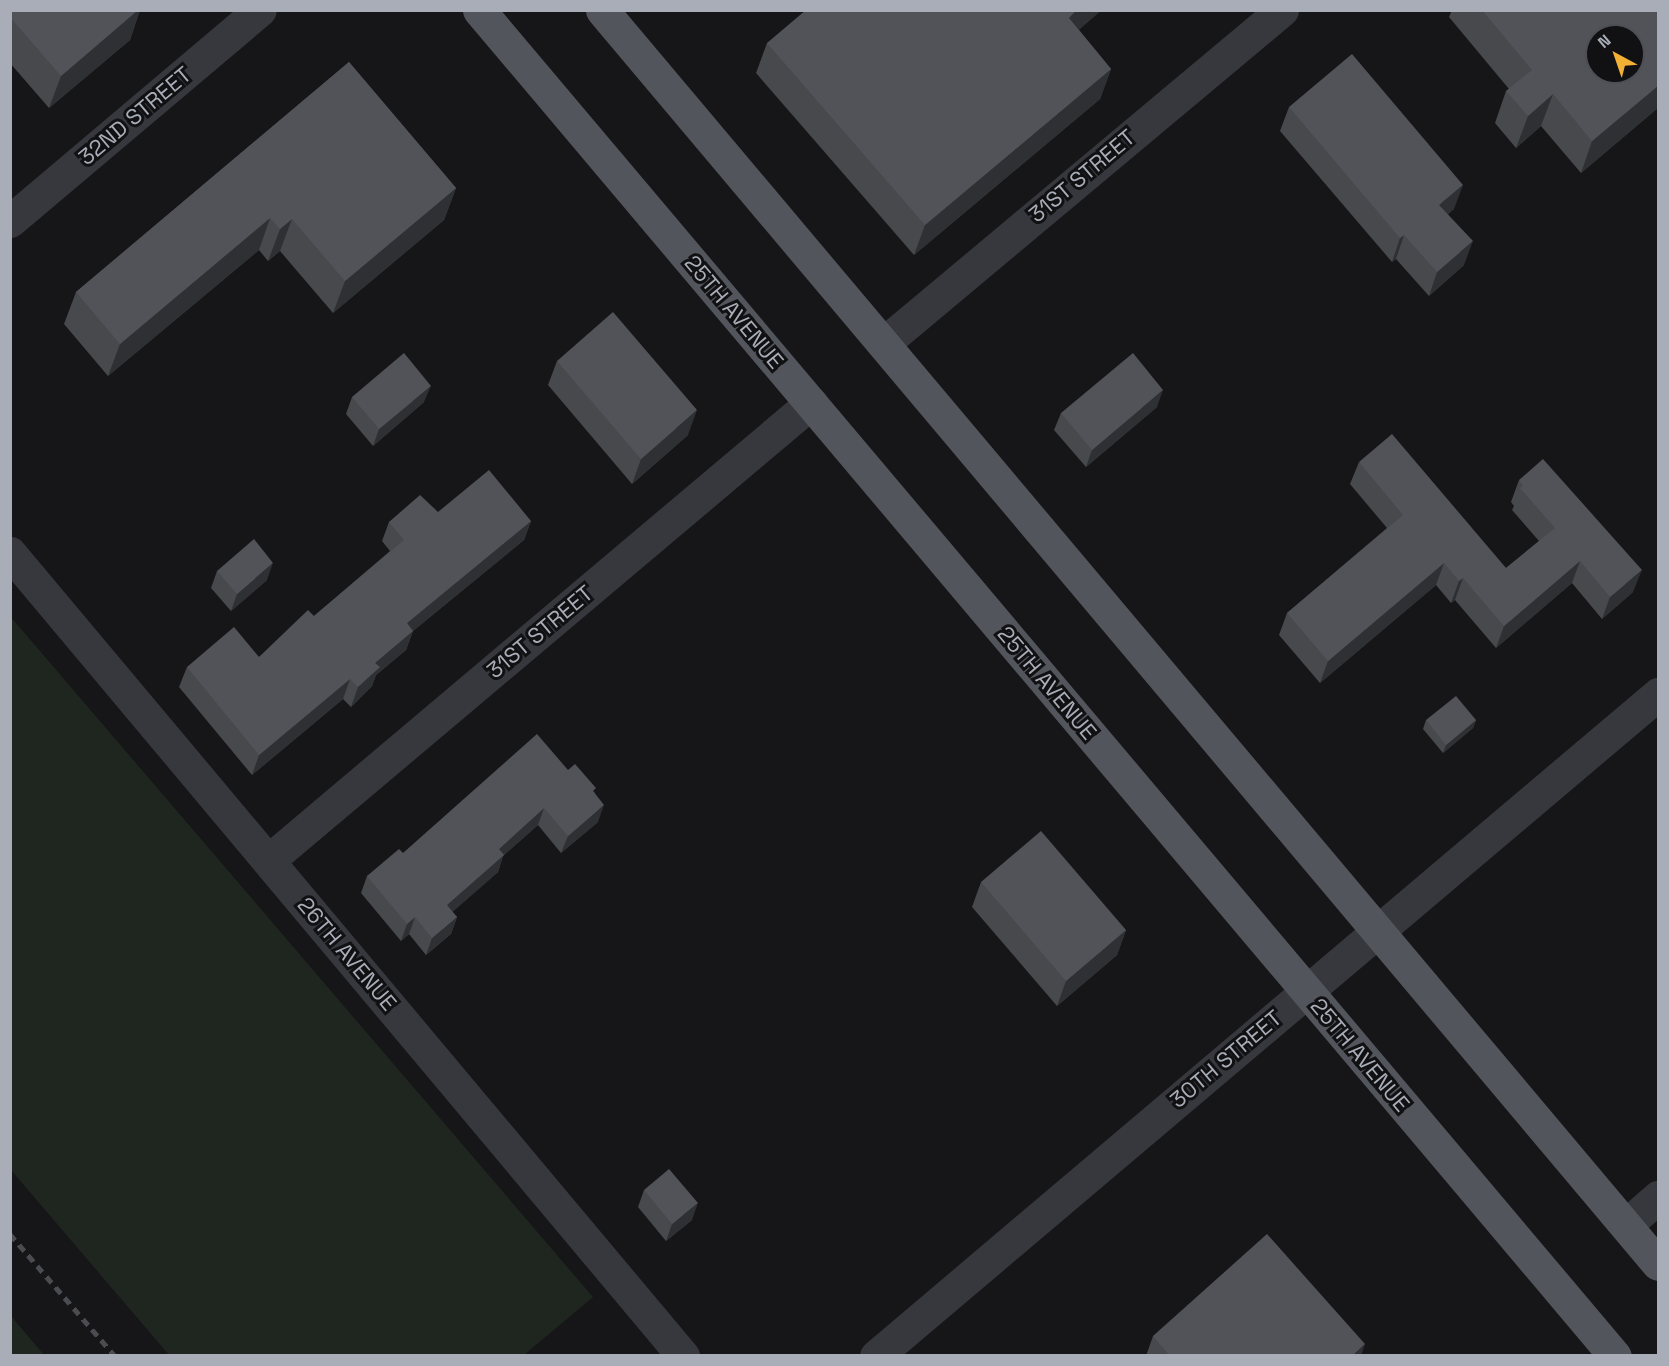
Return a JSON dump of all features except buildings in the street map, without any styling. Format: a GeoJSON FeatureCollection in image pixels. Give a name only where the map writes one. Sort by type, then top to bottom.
{"type":"FeatureCollection","features":[{"type":"Feature","properties":{"kind":"main road","name":"25TH AVENUE"},"geometry":{"type":"LineString","coordinates":[[479,10],[1615,1356]]}},
{"type":"Feature","properties":{"kind":"main road"},"geometry":{"type":"LineString","coordinates":[[602,10],[884,342],[1376,933],[1659,1264]]}},
{"type":"Feature","properties":{"kind":"street","name":"32ND STREET"},"geometry":{"type":"LineString","coordinates":[[10,221],[260,10]]}},
{"type":"Feature","properties":{"kind":"street","name":"31ST STREET"},"geometry":{"type":"LineString","coordinates":[[884,342],[1282,10]]}},
{"type":"Feature","properties":{"kind":"street","name":"31ST STREET"},"geometry":{"type":"LineString","coordinates":[[268,860],[811,403]]}},
{"type":"Feature","properties":{"kind":"street","name":"26TH AVENUE"},"geometry":{"type":"LineString","coordinates":[[10,553],[683,1356]]}},
{"type":"Feature","properties":{"kind":"street","name":"30TH STREET"},"geometry":{"type":"LineString","coordinates":[[876,1356],[1659,694]]}},
{"type":"Feature","properties":{"kind":"street"},"geometry":{"type":"LineString","coordinates":[[1626,1225],[1659,1197]]}},
{"type":"Feature","properties":{"kind":"shaded area"},"geometry":{"type":"Polygon","coordinates":[[[10,616],[593,1297],[524,1355],[169,1355],[11,1170],[10,616]]]}},
{"type":"Feature","properties":{"kind":"shaded area"},"geometry":{"type":"Polygon","coordinates":[[[11,1316],[44,1355],[11,1355],[11,1316]]]}},
{"type":"Feature","properties":{"kind":"railway"},"geometry":{"type":"LineString","coordinates":[[10,1234],[115,1356]]}}]}
